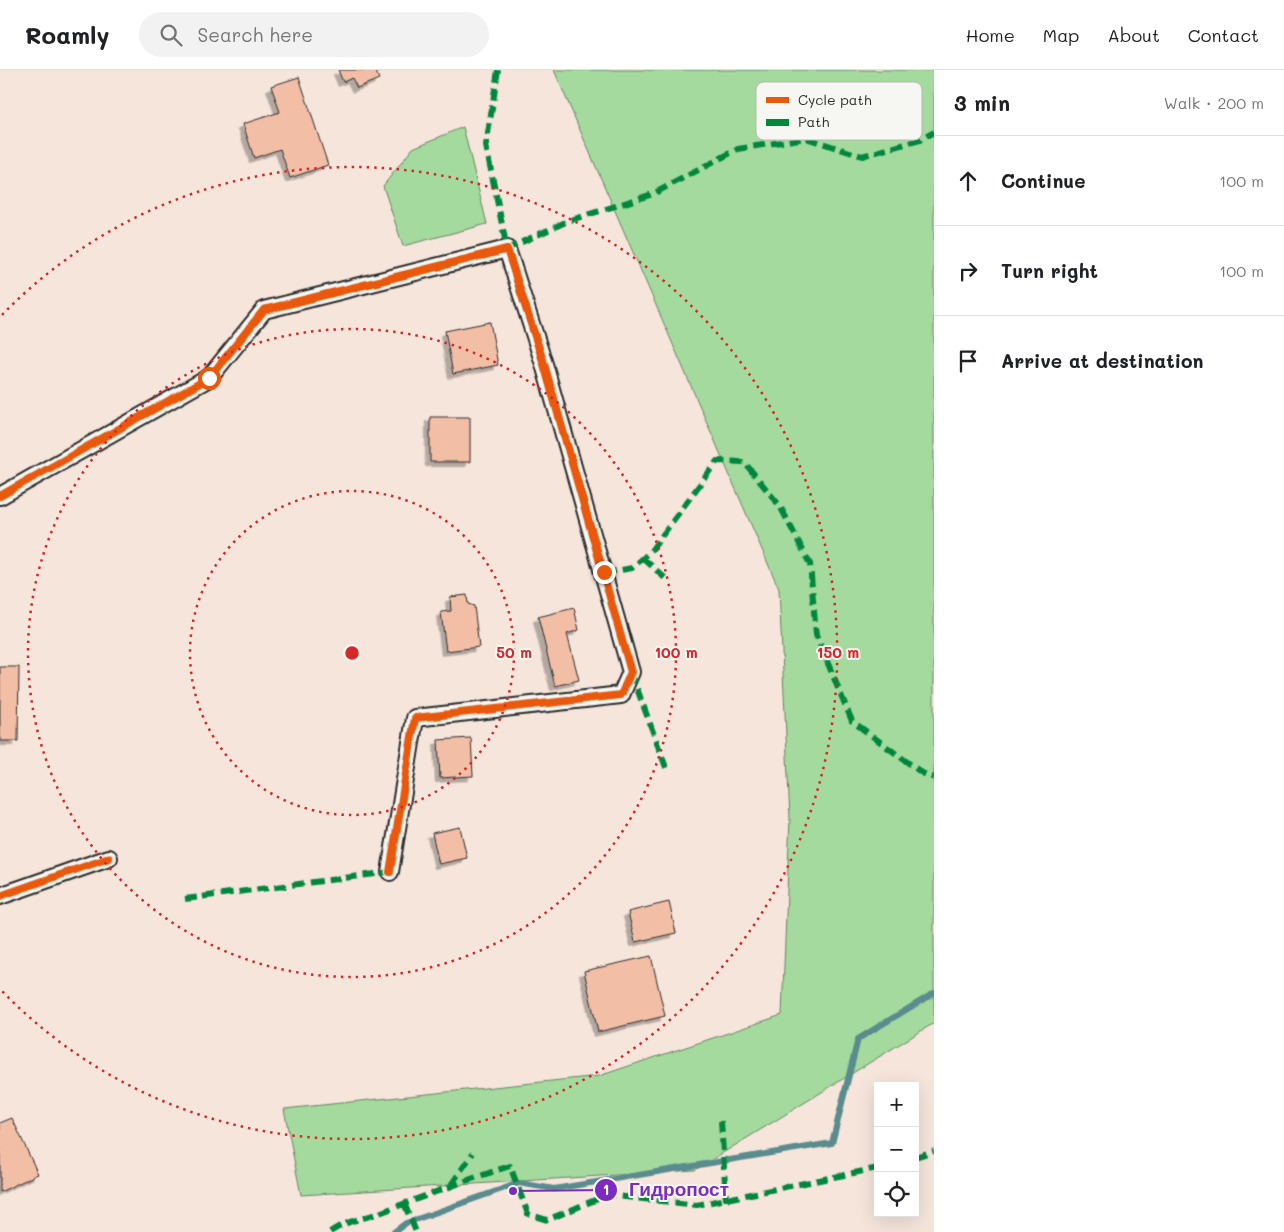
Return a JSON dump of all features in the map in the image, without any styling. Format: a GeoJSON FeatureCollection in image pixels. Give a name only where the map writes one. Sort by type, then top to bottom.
{"type":"FeatureCollection","features":[{"type":"Feature","properties":{"kind":"street"},"geometry":{"type":"LineString","coordinates":[[0,496],[209,378],[264,310],[507,250],[544,364],[631,672],[621,695],[415,718],[390,872]]}},
{"type":"Feature","properties":{"kind":"street"},"geometry":{"type":"LineString","coordinates":[[0,896],[109,858]]}},
{"type":"Feature","properties":{"kind":"green space"},"geometry":{"type":"Polygon","coordinates":[[[554,70],[934,70],[934,1023],[695,1170],[301,1195],[284,1109],[599,1076],[782,1015],[790,818],[779,589],[554,70]]]}},
{"type":"Feature","properties":{"kind":"green space"},"geometry":{"type":"Polygon","coordinates":[[[463,127],[487,224],[403,246],[383,186],[413,148],[463,127]]]}},
{"type":"Feature","properties":{"kind":"building"},"geometry":{"type":"Polygon","coordinates":[[[338,70],[379,70],[376,72],[379,79],[357,88],[352,78],[343,82],[338,70]]]}},
{"type":"Feature","properties":{"kind":"building"},"geometry":{"type":"Polygon","coordinates":[[[299,77],[328,165],[290,178],[280,149],[254,158],[243,124],[280,112],[271,86],[299,77]]]}},
{"type":"Feature","properties":{"kind":"building"},"geometry":{"type":"Polygon","coordinates":[[[490,322],[498,365],[453,374],[445,331],[490,322]]]}},
{"type":"Feature","properties":{"kind":"building"},"geometry":{"type":"Polygon","coordinates":[[[430,417],[470,417],[470,462],[430,462],[430,417]]]}},
{"type":"Feature","properties":{"kind":"building"},"geometry":{"type":"Polygon","coordinates":[[[467,595],[468,604],[474,606],[479,647],[446,651],[441,612],[451,611],[450,597],[467,595]]]}},
{"type":"Feature","properties":{"kind":"building"},"geometry":{"type":"Polygon","coordinates":[[[574,608],[579,630],[567,634],[579,680],[555,686],[538,617],[574,608]]]}},
{"type":"Feature","properties":{"kind":"building"},"geometry":{"type":"Polygon","coordinates":[[[0,667],[19,667],[18,741],[0,741],[0,667]]]}},
{"type":"Feature","properties":{"kind":"building"},"geometry":{"type":"Polygon","coordinates":[[[471,738],[473,776],[440,778],[438,740],[471,738]]]}},
{"type":"Feature","properties":{"kind":"building"},"geometry":{"type":"Polygon","coordinates":[[[460,827],[467,858],[439,864],[432,833],[460,827]]]}},
{"type":"Feature","properties":{"kind":"building"},"geometry":{"type":"Polygon","coordinates":[[[669,902],[676,933],[635,942],[628,912],[669,902]]]}},
{"type":"Feature","properties":{"kind":"building"},"geometry":{"type":"Polygon","coordinates":[[[651,956],[665,1016],[598,1032],[584,971],[651,956]]]}},
{"type":"Feature","properties":{"kind":"building"},"geometry":{"type":"Polygon","coordinates":[[[12,1118],[38,1174],[0,1192],[0,1123],[12,1118]]]}},
{"type":"Feature","properties":{"kind":"waterway"},"geometry":{"type":"LineString","coordinates":[[394,1232],[406,1223],[519,1183],[554,1189],[832,1143],[858,1039],[934,993]]}},
{"type":"Feature","properties":{"kind":"marked path"},"geometry":{"type":"LineString","coordinates":[[498,70],[486,146],[507,249],[568,221],[653,194],[738,149],[794,140]]}},
{"type":"Feature","properties":{"kind":"marked path"},"geometry":{"type":"LineString","coordinates":[[922,139],[934,132]]}},
{"type":"Feature","properties":{"kind":"marked path"},"geometry":{"type":"LineString","coordinates":[[812,140],[862,156],[920,140]]}},
{"type":"Feature","properties":{"kind":"marked path"},"geometry":{"type":"LineString","coordinates":[[604,573],[632,568],[650,552],[717,461],[744,462],[780,506],[810,564],[816,635],[852,721],[922,773],[934,778]]}},
{"type":"Feature","properties":{"kind":"marked path"},"geometry":{"type":"LineString","coordinates":[[643,558],[667,580]]}},
{"type":"Feature","properties":{"kind":"marked path"},"geometry":{"type":"LineString","coordinates":[[631,672],[668,773]]}},
{"type":"Feature","properties":{"kind":"marked path"},"geometry":{"type":"LineString","coordinates":[[185,899],[390,872]]}},
{"type":"Feature","properties":{"kind":"marked path"},"geometry":{"type":"LineString","coordinates":[[721,1121],[726,1200]]}},
{"type":"Feature","properties":{"kind":"marked path"},"geometry":{"type":"LineString","coordinates":[[919,1156],[934,1151]]}},
{"type":"Feature","properties":{"kind":"marked path"},"geometry":{"type":"LineString","coordinates":[[451,1185],[473,1153]]}},
{"type":"Feature","properties":{"kind":"marked path"},"geometry":{"type":"LineString","coordinates":[[330,1232],[348,1223],[510,1166],[528,1214],[547,1220],[607,1195],[697,1205],[874,1169]]}},
{"type":"Feature","properties":{"kind":"marked path"},"geometry":{"type":"LineString","coordinates":[[404,1203],[416,1232]]}},
{"type":"Feature","properties":{"kind":"cycle path"},"geometry":{"type":"LineString","coordinates":[[0,496],[209,378],[264,310],[507,249],[544,364],[631,672],[621,695],[415,718],[390,872]]}},
{"type":"Feature","properties":{"kind":"cycle path"},"geometry":{"type":"LineString","coordinates":[[0,896],[109,858]]}},
{"type":"Feature","properties":{"kind":"place","name":"Гидропост"},"geometry":{"type":"Point","coordinates":[513,1191]}},
{"type":"Feature","properties":{"kind":"route"},"geometry":{"type":"LineString","coordinates":[[209,378],[264,310],[301,299],[507,250],[544,364],[604,572]]}}]}
